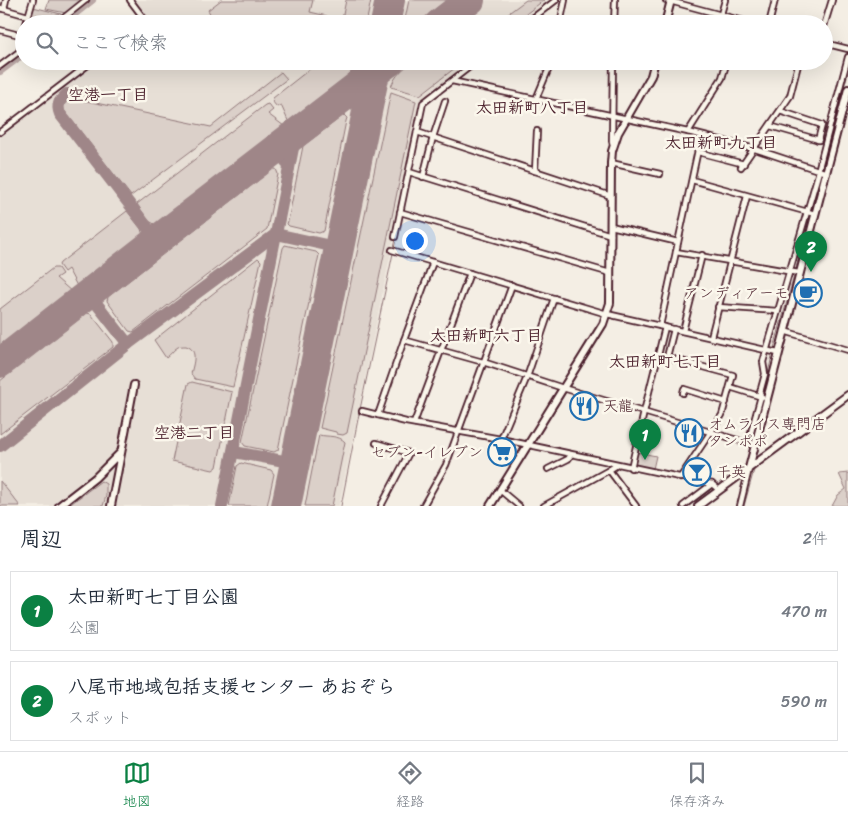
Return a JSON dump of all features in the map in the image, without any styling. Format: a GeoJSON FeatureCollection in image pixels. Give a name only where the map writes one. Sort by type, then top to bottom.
{"type":"FeatureCollection","features":[{"type":"Feature","properties":{"kind":"street"},"geometry":{"type":"LineString","coordinates":[[6,0],[2,8],[25,15]]}},
{"type":"Feature","properties":{"kind":"street"},"geometry":{"type":"LineString","coordinates":[[28,15],[33,0]]}},
{"type":"Feature","properties":{"kind":"street"},"geometry":{"type":"LineString","coordinates":[[67,15],[86,0]]}},
{"type":"Feature","properties":{"kind":"street"},"geometry":{"type":"LineString","coordinates":[[130,0],[140,15]]}},
{"type":"Feature","properties":{"kind":"street"},"geometry":{"type":"LineString","coordinates":[[537,15],[556,0]]}},
{"type":"Feature","properties":{"kind":"street"},"geometry":{"type":"LineString","coordinates":[[562,15],[565,0]]}},
{"type":"Feature","properties":{"kind":"street"},"geometry":{"type":"LineString","coordinates":[[614,15],[615,0]]}},
{"type":"Feature","properties":{"kind":"street"},"geometry":{"type":"LineString","coordinates":[[666,15],[669,0],[721,14],[725,0]]}},
{"type":"Feature","properties":{"kind":"street"},"geometry":{"type":"LineString","coordinates":[[771,15],[775,0]]}},
{"type":"Feature","properties":{"kind":"street"},"geometry":{"type":"LineString","coordinates":[[827,15],[832,0]]}},
{"type":"Feature","properties":{"kind":"street"},"geometry":{"type":"LineString","coordinates":[[0,30],[15,33]]}},
{"type":"Feature","properties":{"kind":"street"},"geometry":{"type":"LineString","coordinates":[[833,45],[848,49]]}},
{"type":"Feature","properties":{"kind":"street"},"geometry":{"type":"LineString","coordinates":[[0,66],[15,54]]}},
{"type":"Feature","properties":{"kind":"street"},"geometry":{"type":"LineString","coordinates":[[742,505],[749,468],[751,444],[762,397],[765,374],[763,362],[807,212],[848,57]]}},
{"type":"Feature","properties":{"kind":"street"},"geometry":{"type":"LineString","coordinates":[[0,132],[81,70]]}},
{"type":"Feature","properties":{"kind":"street"},"geometry":{"type":"LineString","coordinates":[[395,237],[423,103],[466,70]]}},
{"type":"Feature","properties":{"kind":"street"},"geometry":{"type":"LineString","coordinates":[[536,99],[548,70]]}},
{"type":"Feature","properties":{"kind":"street"},"geometry":{"type":"LineString","coordinates":[[613,70],[613,146]]}},
{"type":"Feature","properties":{"kind":"street"},"geometry":{"type":"LineString","coordinates":[[490,506],[603,324],[607,314],[610,303],[611,163],[613,146],[652,70]]}},
{"type":"Feature","properties":{"kind":"street"},"geometry":{"type":"LineString","coordinates":[[688,132],[722,78],[724,70]]}},
{"type":"Feature","properties":{"kind":"street"},"geometry":{"type":"LineString","coordinates":[[660,326],[698,151],[742,166],[790,96],[797,70]]}},
{"type":"Feature","properties":{"kind":"street"},"geometry":{"type":"LineString","coordinates":[[452,81],[755,148],[826,173]]}},
{"type":"Feature","properties":{"kind":"street"},"geometry":{"type":"LineString","coordinates":[[762,397],[778,353],[848,89]]}},
{"type":"Feature","properties":{"kind":"street"},"geometry":{"type":"LineString","coordinates":[[423,177],[433,137],[445,101]]}},
{"type":"Feature","properties":{"kind":"street"},"geometry":{"type":"LineString","coordinates":[[780,111],[822,125],[818,140]]}},
{"type":"Feature","properties":{"kind":"street"},"geometry":{"type":"LineString","coordinates":[[770,126],[826,142]]}},
{"type":"Feature","properties":{"kind":"street"},"geometry":{"type":"LineString","coordinates":[[535,171],[537,131]]}},
{"type":"Feature","properties":{"kind":"street"},"geometry":{"type":"LineString","coordinates":[[417,132],[611,196]]}},
{"type":"Feature","properties":{"kind":"street"},"geometry":{"type":"LineString","coordinates":[[611,163],[660,174]]}},
{"type":"Feature","properties":{"kind":"street"},"geometry":{"type":"LineString","coordinates":[[408,172],[611,235]]}},
{"type":"Feature","properties":{"kind":"street"},"geometry":{"type":"LineString","coordinates":[[692,180],[815,214]]}},
{"type":"Feature","properties":{"kind":"street"},"geometry":{"type":"LineString","coordinates":[[711,337],[747,196]]}},
{"type":"Feature","properties":{"kind":"street"},"geometry":{"type":"LineString","coordinates":[[400,212],[610,273]]}},
{"type":"Feature","properties":{"kind":"street"},"geometry":{"type":"LineString","coordinates":[[611,226],[678,242]]}},
{"type":"Feature","properties":{"kind":"street"},"geometry":{"type":"LineString","coordinates":[[392,250],[607,314],[778,353]]}},
{"type":"Feature","properties":{"kind":"street"},"geometry":{"type":"LineString","coordinates":[[676,252],[799,273]]}},
{"type":"Feature","properties":{"kind":"street"},"geometry":{"type":"LineString","coordinates":[[683,331],[702,255]]}},
{"type":"Feature","properties":{"kind":"street"},"geometry":{"type":"LineString","coordinates":[[378,415],[432,262]]}},
{"type":"Feature","properties":{"kind":"street"},"geometry":{"type":"LineString","coordinates":[[414,423],[470,273]]}},
{"type":"Feature","properties":{"kind":"street"},"geometry":{"type":"LineString","coordinates":[[423,506],[446,465],[512,285]]}},
{"type":"Feature","properties":{"kind":"street"},"geometry":{"type":"LineString","coordinates":[[501,440],[527,377],[554,298]]}},
{"type":"Feature","properties":{"kind":"street"},"geometry":{"type":"LineString","coordinates":[[718,307],[778,311]]}},
{"type":"Feature","properties":{"kind":"street"},"geometry":{"type":"LineString","coordinates":[[631,468],[666,327]]}},
{"type":"Feature","properties":{"kind":"street"},"geometry":{"type":"LineString","coordinates":[[674,329],[667,357],[733,375],[722,415],[680,478]]}},
{"type":"Feature","properties":{"kind":"street"},"geometry":{"type":"LineString","coordinates":[[784,331],[848,350]]}},
{"type":"Feature","properties":{"kind":"street"},"geometry":{"type":"LineString","coordinates":[[404,340],[483,362],[562,388],[751,444]]}},
{"type":"Feature","properties":{"kind":"street"},"geometry":{"type":"LineString","coordinates":[[111,506],[134,385]]}},
{"type":"Feature","properties":{"kind":"street"},"geometry":{"type":"LineString","coordinates":[[730,387],[762,397]]}},
{"type":"Feature","properties":{"kind":"street"},"geometry":{"type":"LineString","coordinates":[[683,392],[684,389],[726,402]]}},
{"type":"Feature","properties":{"kind":"street"},"geometry":{"type":"LineString","coordinates":[[683,506],[749,468],[848,395]]}},
{"type":"Feature","properties":{"kind":"street"},"geometry":{"type":"LineString","coordinates":[[362,411],[715,487]]}},
{"type":"Feature","properties":{"kind":"street"},"geometry":{"type":"LineString","coordinates":[[376,442],[410,453],[381,506]]}},
{"type":"Feature","properties":{"kind":"street"},"geometry":{"type":"LineString","coordinates":[[59,506],[101,473],[122,451]]}},
{"type":"Feature","properties":{"kind":"street"},"geometry":{"type":"LineString","coordinates":[[548,469],[568,459],[571,455]]}},
{"type":"Feature","properties":{"kind":"street"},"geometry":{"type":"LineString","coordinates":[[544,506],[617,465]]}},
{"type":"Feature","properties":{"kind":"street"},"geometry":{"type":"LineString","coordinates":[[609,470],[636,506]]}},
{"type":"Feature","properties":{"kind":"street"},"geometry":{"type":"LineString","coordinates":[[101,473],[117,476]]}},
{"type":"Feature","properties":{"kind":"street"},"geometry":{"type":"LineString","coordinates":[[698,506],[715,487]]}},
{"type":"Feature","properties":{"kind":"street"},"geometry":{"type":"LineString","coordinates":[[500,490],[519,506]]}},
{"type":"Feature","properties":{"kind":"shaded area"},"geometry":{"type":"Polygon","coordinates":[[[49,0],[84,0],[66,13],[46,9],[49,0]]]}},
{"type":"Feature","properties":{"kind":"shaded area"},"geometry":{"type":"Polygon","coordinates":[[[130,0],[553,0],[534,15],[141,15],[130,0]]]}},
{"type":"Feature","properties":{"kind":"shaded area"},"geometry":{"type":"Polygon","coordinates":[[[221,0],[313,0],[310,12],[323,15],[211,15],[208,10],[221,0]]]}},
{"type":"Feature","properties":{"kind":"shaded area"},"geometry":{"type":"Polygon","coordinates":[[[346,0],[371,0],[368,15],[343,15],[346,0]]]}},
{"type":"Feature","properties":{"kind":"shaded area"},"geometry":{"type":"Polygon","coordinates":[[[409,0],[448,0],[428,15],[406,15],[409,0]]]}},
{"type":"Feature","properties":{"kind":"shaded area"},"geometry":{"type":"Polygon","coordinates":[[[526,0],[544,0],[525,15],[506,15],[526,0]]]}},
{"type":"Feature","properties":{"kind":"shaded area"},"geometry":{"type":"Polygon","coordinates":[[[33,7],[61,14],[61,15],[31,15],[33,7]]]}},
{"type":"Feature","properties":{"kind":"shaded area"},"geometry":{"type":"Polygon","coordinates":[[[83,70],[462,70],[422,101],[339,506],[0,506],[0,134],[83,70]]]}},
{"type":"Feature","properties":{"kind":"shaded area"},"geometry":{"type":"Polygon","coordinates":[[[309,70],[352,70],[347,77],[289,123],[281,105],[277,107],[272,101],[273,98],[309,70]]]}},
{"type":"Feature","properties":{"kind":"shaded area"},"geometry":{"type":"Polygon","coordinates":[[[403,70],[452,70],[420,95],[391,87],[403,70]]]}},
{"type":"Feature","properties":{"kind":"shaded area"},"geometry":{"type":"Polygon","coordinates":[[[281,72],[287,79],[131,196],[64,110],[65,103],[72,98],[211,127],[281,72]]]}},
{"type":"Feature","properties":{"kind":"shaded area"},"geometry":{"type":"Polygon","coordinates":[[[391,92],[416,101],[347,433],[343,435],[320,428],[391,92]]]}},
{"type":"Feature","properties":{"kind":"shaded area"},"geometry":{"type":"Polygon","coordinates":[[[268,104],[273,110],[268,114],[284,126],[162,222],[156,225],[149,221],[137,204],[268,104]]]}},
{"type":"Feature","properties":{"kind":"shaded area"},"geometry":{"type":"Polygon","coordinates":[[[344,115],[347,118],[324,231],[319,233],[289,226],[287,224],[303,146],[344,115]]]}},
{"type":"Feature","properties":{"kind":"shaded area"},"geometry":{"type":"Polygon","coordinates":[[[273,169],[276,169],[278,174],[267,229],[133,332],[129,331],[107,301],[108,297],[273,169]]]}},
{"type":"Feature","properties":{"kind":"shaded area"},"geometry":{"type":"Polygon","coordinates":[[[127,211],[141,229],[143,235],[77,286],[68,269],[64,272],[59,265],[60,263],[127,211]]]}},
{"type":"Feature","properties":{"kind":"shaded area"},"geometry":{"type":"Polygon","coordinates":[[[285,245],[316,252],[319,255],[278,450],[274,452],[245,446],[242,442],[285,245]]]}},
{"type":"Feature","properties":{"kind":"shaded area"},"geometry":{"type":"Polygon","coordinates":[[[258,258],[261,261],[233,387],[195,379],[191,374],[194,354],[190,348],[186,346],[178,347],[166,358],[154,340],[258,258]]]}},
{"type":"Feature","properties":{"kind":"shaded area"},"geometry":{"type":"Polygon","coordinates":[[[53,268],[58,268],[62,274],[56,278],[72,292],[0,347],[0,309],[53,268]]]}},
{"type":"Feature","properties":{"kind":"shaded area"},"geometry":{"type":"Polygon","coordinates":[[[87,313],[91,314],[113,342],[113,347],[0,434],[0,381],[87,313]]]}},
{"type":"Feature","properties":{"kind":"shaded area"},"geometry":{"type":"Polygon","coordinates":[[[192,382],[232,392],[217,467],[213,470],[172,461],[188,384],[192,382]]]}},
{"type":"Feature","properties":{"kind":"shaded area"},"geometry":{"type":"Polygon","coordinates":[[[319,435],[337,437],[345,442],[332,506],[305,506],[319,435]]]}},
{"type":"Feature","properties":{"kind":"shaded area"},"geometry":{"type":"Polygon","coordinates":[[[637,452],[656,456],[653,469],[633,464],[637,452]]]}},
{"type":"Feature","properties":{"kind":"shaded area"},"geometry":{"type":"Polygon","coordinates":[[[241,463],[271,470],[274,474],[267,506],[229,506],[237,466],[241,463]]]}},
{"type":"Feature","properties":{"kind":"shaded area"},"geometry":{"type":"Polygon","coordinates":[[[848,473],[848,506],[832,506],[838,495],[846,489],[839,474],[848,473]]]}},
{"type":"Feature","properties":{"kind":"shaded area"},"geometry":{"type":"Polygon","coordinates":[[[0,481],[20,506],[0,506],[0,481]]]}},
{"type":"Feature","properties":{"kind":"shaded area"},"geometry":{"type":"Polygon","coordinates":[[[101,481],[106,484],[106,496],[103,506],[68,506],[101,481]]]}},
{"type":"Feature","properties":{"kind":"waterway"},"geometry":{"type":"LineString","coordinates":[[73,15],[92,0]]}},
{"type":"Feature","properties":{"kind":"waterway"},"geometry":{"type":"LineString","coordinates":[[0,71],[15,60]]}},
{"type":"Feature","properties":{"kind":"waterway"},"geometry":{"type":"LineString","coordinates":[[466,73],[470,70]]}},
{"type":"Feature","properties":{"kind":"waterway"},"geometry":{"type":"LineString","coordinates":[[823,167],[848,73]]}},
{"type":"Feature","properties":{"kind":"waterway"},"geometry":{"type":"LineString","coordinates":[[812,208],[821,176]]}},
{"type":"Feature","properties":{"kind":"waterway"},"geometry":{"type":"LineString","coordinates":[[805,232],[810,217]]}},
{"type":"Feature","properties":{"kind":"waterway"},"geometry":{"type":"LineString","coordinates":[[341,506],[396,239]]}},
{"type":"Feature","properties":{"kind":"waterway"},"geometry":{"type":"LineString","coordinates":[[796,268],[803,241]]}},
{"type":"Feature","properties":{"kind":"waterway"},"geometry":{"type":"LineString","coordinates":[[774,348],[794,276]]}},
{"type":"Feature","properties":{"kind":"waterway"},"geometry":{"type":"LineString","coordinates":[[763,394],[772,356]]}},
{"type":"Feature","properties":{"kind":"waterway"},"geometry":{"type":"LineString","coordinates":[[744,506],[754,470]]}},
{"type":"Feature","properties":{"kind":"waterway"},"geometry":{"type":"LineString","coordinates":[[689,506],[727,477]]}},
{"type":"Feature","properties":{"kind":"taxiway"},"geometry":{"type":"LineString","coordinates":[[67,94],[59,102],[60,114],[157,240]]}},
{"type":"Feature","properties":{"kind":"taxiway"},"geometry":{"type":"LineString","coordinates":[[222,506],[296,133]]}},
{"type":"Feature","properties":{"kind":"taxiway"},"geometry":{"type":"LineString","coordinates":[[268,155],[282,157],[289,168]]}},
{"type":"Feature","properties":{"kind":"taxiway"},"geometry":{"type":"LineString","coordinates":[[0,446],[128,344],[276,234],[340,248]]}},
{"type":"Feature","properties":{"kind":"taxiway"},"geometry":{"type":"LineString","coordinates":[[89,294],[128,344]]}},
{"type":"Feature","properties":{"kind":"taxiway"},"geometry":{"type":"LineString","coordinates":[[234,452],[295,463]]}},
{"type":"Feature","properties":{"kind":"runway"},"geometry":{"type":"LineString","coordinates":[[387,15],[390,0]]}},
{"type":"Feature","properties":{"kind":"runway"},"geometry":{"type":"LineString","coordinates":[[451,15],[470,0]]}},
{"type":"Feature","properties":{"kind":"runway"},"geometry":{"type":"LineString","coordinates":[[286,506],[376,70]]}},
{"type":"Feature","properties":{"kind":"runway"},"geometry":{"type":"LineString","coordinates":[[0,363],[378,70]]}},
{"type":"Feature","properties":{"kind":"place","name":"八尾市地域包括支援センター あおぞら"},"geometry":{"type":"Point","coordinates":[811,272]}},
{"type":"Feature","properties":{"kind":"place","name":"アンディアーモ"},"geometry":{"type":"Point","coordinates":[808,293]}},
{"type":"Feature","properties":{"kind":"place","name":"天龍"},"geometry":{"type":"Point","coordinates":[584,406]}},
{"type":"Feature","properties":{"kind":"place","name":"オムライス専門店 タンポポ"},"geometry":{"type":"Point","coordinates":[689,433]}},
{"type":"Feature","properties":{"kind":"place","name":"セブン-イレブン"},"geometry":{"type":"Point","coordinates":[502,452]}},
{"type":"Feature","properties":{"kind":"place","name":"太田新町七丁目公園"},"geometry":{"type":"Point","coordinates":[645,460]}},
{"type":"Feature","properties":{"kind":"place","name":"千英"},"geometry":{"type":"Point","coordinates":[697,472]}},
{"type":"Feature","properties":{"kind":"district","name":"空港一丁目"},"geometry":{"type":"Point","coordinates":[108,94]}},
{"type":"Feature","properties":{"kind":"district","name":"太田新町八丁目"},"geometry":{"type":"Point","coordinates":[532,107]}},
{"type":"Feature","properties":{"kind":"district","name":"太田新町九丁目"},"geometry":{"type":"Point","coordinates":[721,142]}},
{"type":"Feature","properties":{"kind":"district","name":"太田新町六丁目"},"geometry":{"type":"Point","coordinates":[486,335]}},
{"type":"Feature","properties":{"kind":"district","name":"太田新町七丁目"},"geometry":{"type":"Point","coordinates":[665,361]}},
{"type":"Feature","properties":{"kind":"district","name":"空港二丁目"},"geometry":{"type":"Point","coordinates":[194,432]}}]}
